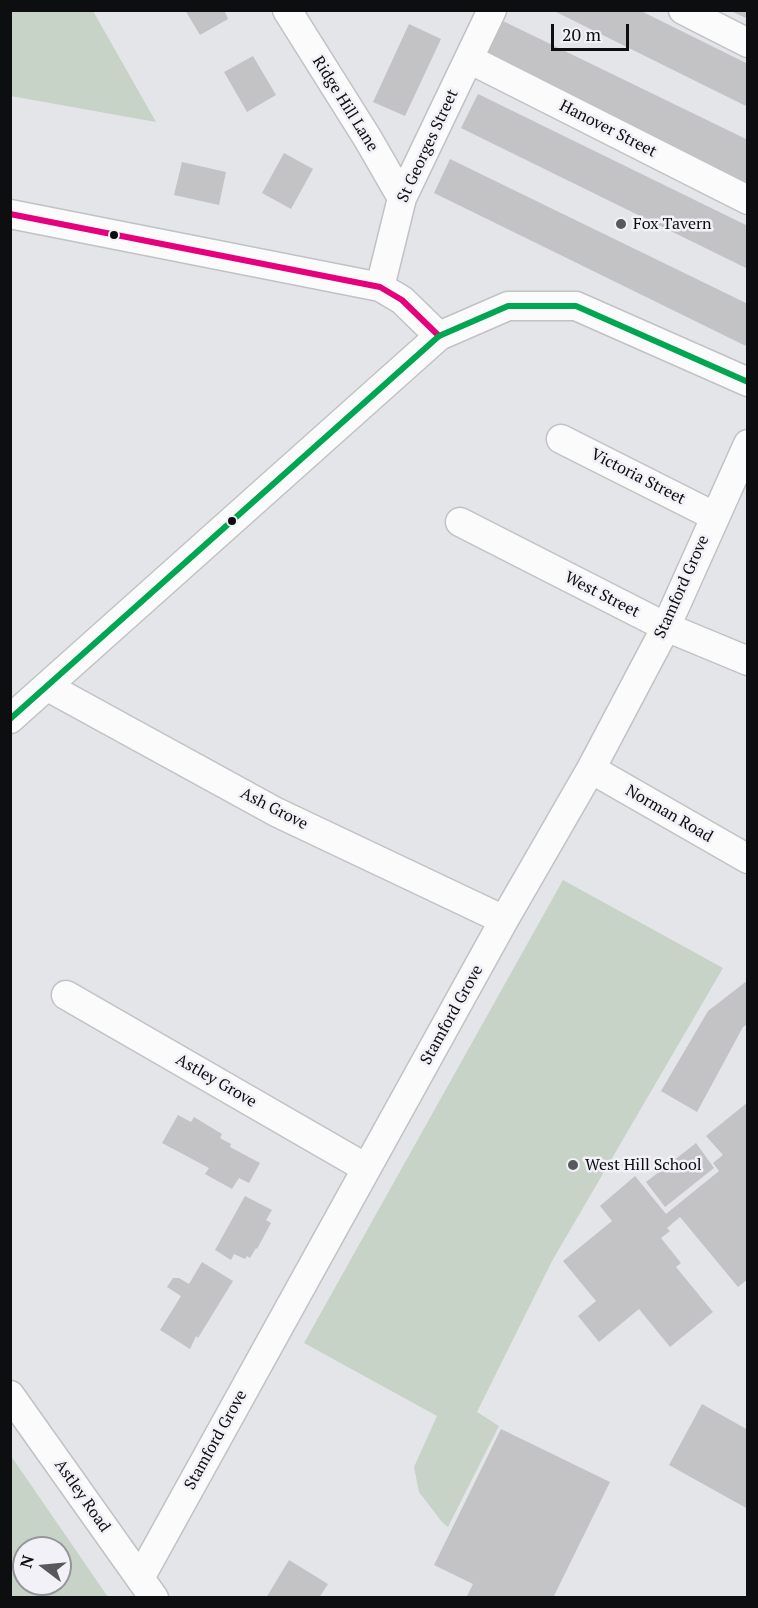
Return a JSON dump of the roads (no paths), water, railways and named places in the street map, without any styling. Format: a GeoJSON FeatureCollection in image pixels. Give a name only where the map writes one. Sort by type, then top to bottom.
{"type":"FeatureCollection","features":[{"type":"Feature","properties":{"kind":"street","name":"Ridge Hill Lane"},"geometry":{"type":"LineString","coordinates":[[287,10],[402,198]]}},
{"type":"Feature","properties":{"kind":"street","name":"St Georges Street"},"geometry":{"type":"LineString","coordinates":[[380,287],[402,198],[492,10]]}},
{"type":"Feature","properties":{"kind":"street"},"geometry":{"type":"LineString","coordinates":[[682,10],[747,43]]}},
{"type":"Feature","properties":{"kind":"street","name":"Hanover Street"},"geometry":{"type":"LineString","coordinates":[[469,58],[747,200]]}},
{"type":"Feature","properties":{"kind":"street"},"geometry":{"type":"LineString","coordinates":[[10,214],[380,287],[402,300],[439,336]]}},
{"type":"Feature","properties":{"kind":"street"},"geometry":{"type":"LineString","coordinates":[[10,719],[439,336],[508,306],[576,306],[747,382]]}},
{"type":"Feature","properties":{"kind":"street","name":"Victoria Street"},"geometry":{"type":"LineString","coordinates":[[561,439],[714,516]]}},
{"type":"Feature","properties":{"kind":"street","name":"Stamford Grove"},"geometry":{"type":"LineString","coordinates":[[147,1588],[366,1168],[591,769],[666,627],[747,444]]}},
{"type":"Feature","properties":{"kind":"street","name":"West Street"},"geometry":{"type":"LineString","coordinates":[[460,522],[666,627],[747,661]]}},
{"type":"Feature","properties":{"kind":"street","name":"Ash Grove"},"geometry":{"type":"LineString","coordinates":[[48,687],[276,812],[504,920]]}},
{"type":"Feature","properties":{"kind":"street","name":"Norman Road"},"geometry":{"type":"LineString","coordinates":[[591,769],[747,859]]}},
{"type":"Feature","properties":{"kind":"street","name":"Astley Grove"},"geometry":{"type":"LineString","coordinates":[[66,995],[366,1168]]}},
{"type":"Feature","properties":{"kind":"street","name":"Astley Road"},"geometry":{"type":"LineString","coordinates":[[10,1395],[147,1588]]}},
{"type":"Feature","properties":{"kind":"place","name":"Fox Tavern"},"geometry":{"type":"Point","coordinates":[621,224]}},
{"type":"Feature","properties":{"kind":"place","name":"West Hill School"},"geometry":{"type":"Point","coordinates":[573,1165]}}]}
